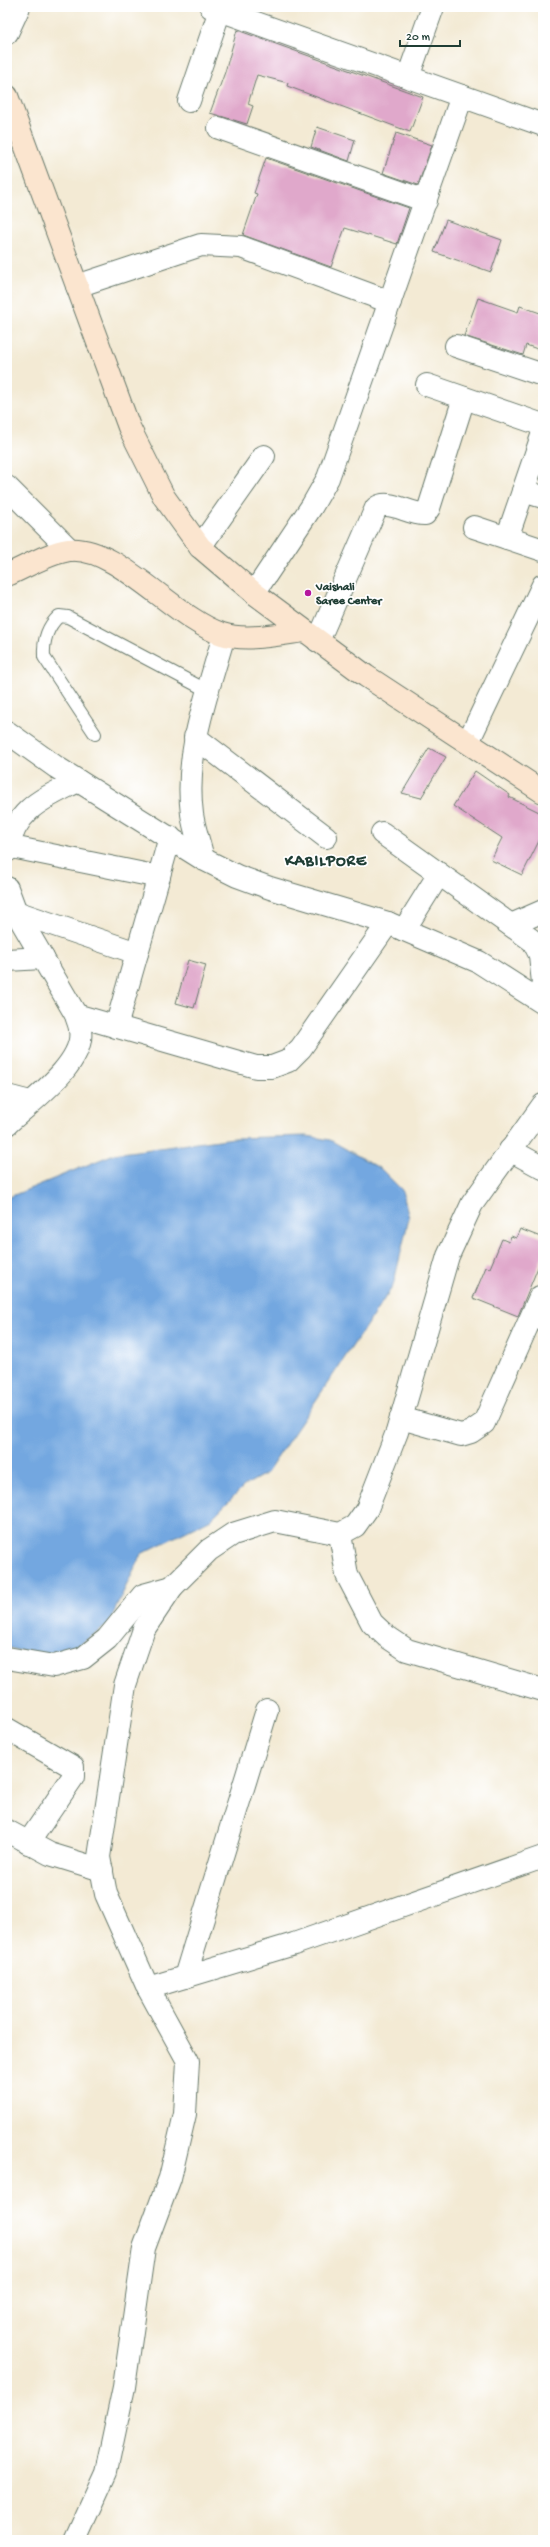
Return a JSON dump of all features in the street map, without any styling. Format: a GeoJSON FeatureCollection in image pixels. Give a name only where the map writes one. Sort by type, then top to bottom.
{"type":"FeatureCollection","features":[{"type":"Feature","properties":{"kind":"street"},"geometry":{"type":"LineString","coordinates":[[7,34],[19,7]]}},
{"type":"Feature","properties":{"kind":"street"},"geometry":{"type":"LineString","coordinates":[[408,77],[433,7]]}},
{"type":"Feature","properties":{"kind":"street"},"geometry":{"type":"LineString","coordinates":[[189,101],[215,8],[543,125]]}},
{"type":"Feature","properties":{"kind":"street"},"geometry":{"type":"LineString","coordinates":[[7,96],[129,428],[164,497],[200,547],[254,593],[366,676],[543,792]]}},
{"type":"Feature","properties":{"kind":"street"},"geometry":{"type":"LineString","coordinates":[[254,593],[312,506],[328,478],[462,96]]}},
{"type":"Feature","properties":{"kind":"street"},"geometry":{"type":"LineString","coordinates":[[219,128],[426,201]]}},
{"type":"Feature","properties":{"kind":"street"},"geometry":{"type":"LineString","coordinates":[[77,286],[201,245],[220,244],[241,247],[390,302]]}},
{"type":"Feature","properties":{"kind":"street"},"geometry":{"type":"LineString","coordinates":[[456,346],[543,375]]}},
{"type":"Feature","properties":{"kind":"street"},"geometry":{"type":"LineString","coordinates":[[427,385],[537,423],[543,432],[533,494],[507,538]]}},
{"type":"Feature","properties":{"kind":"street"},"geometry":{"type":"LineString","coordinates":[[311,636],[376,508],[381,504],[386,504],[415,514],[425,514],[429,508],[464,398]]}},
{"type":"Feature","properties":{"kind":"street"},"geometry":{"type":"LineString","coordinates":[[200,547],[264,456]]}},
{"type":"Feature","properties":{"kind":"street"},"geometry":{"type":"LineString","coordinates":[[7,487],[70,550]]}},
{"type":"Feature","properties":{"kind":"street"},"geometry":{"type":"LineString","coordinates":[[474,526],[543,550]]}},
{"type":"Feature","properties":{"kind":"street"},"geometry":{"type":"LineString","coordinates":[[7,575],[41,560],[70,550],[96,554],[118,565],[203,627],[224,635],[249,637],[311,636]]}},
{"type":"Feature","properties":{"kind":"street"},"geometry":{"type":"LineString","coordinates":[[468,742],[543,585]]}},
{"type":"Feature","properties":{"kind":"street"},"geometry":{"type":"LineString","coordinates":[[204,859],[192,814],[191,778],[195,737],[224,635]]}},
{"type":"Feature","properties":{"kind":"street"},"geometry":{"type":"LineString","coordinates":[[7,732],[78,781],[204,859],[236,876],[270,888],[396,926],[479,962],[543,1003]]}},
{"type":"Feature","properties":{"kind":"street"},"geometry":{"type":"LineString","coordinates":[[195,737],[326,837]]}},
{"type":"Feature","properties":{"kind":"street"},"geometry":{"type":"LineString","coordinates":[[78,781],[33,804],[18,820],[7,848],[159,877]]}},
{"type":"Feature","properties":{"kind":"street"},"geometry":{"type":"LineString","coordinates":[[382,833],[533,941],[540,955],[543,983]]}},
{"type":"Feature","properties":{"kind":"street"},"geometry":{"type":"LineString","coordinates":[[116,1027],[170,837]]}},
{"type":"Feature","properties":{"kind":"street"},"geometry":{"type":"LineString","coordinates":[[76,1015],[256,1067],[272,1067],[288,1061],[309,1039],[396,926],[439,874]]}},
{"type":"Feature","properties":{"kind":"street"},"geometry":{"type":"LineString","coordinates":[[7,888],[15,918],[43,958],[76,1015],[81,1031],[77,1050],[68,1068],[7,1124]]}},
{"type":"Feature","properties":{"kind":"street"},"geometry":{"type":"LineString","coordinates":[[511,925],[543,911]]}},
{"type":"Feature","properties":{"kind":"street"},"geometry":{"type":"LineString","coordinates":[[15,918],[137,953]]}},
{"type":"Feature","properties":{"kind":"street"},"geometry":{"type":"LineString","coordinates":[[7,960],[43,958]]}},
{"type":"Feature","properties":{"kind":"street"},"geometry":{"type":"LineString","coordinates":[[7,1096],[30,1102]]}},
{"type":"Feature","properties":{"kind":"street"},"geometry":{"type":"LineString","coordinates":[[75,2540],[106,2472],[124,2387],[144,2248],[170,2178],[185,2114],[188,2061],[148,1988],[106,1894],[99,1857],[103,1820],[125,1685],[144,1630],[172,1587],[209,1550],[233,1534],[256,1525],[275,1521],[340,1534],[355,1526],[367,1509],[401,1418],[448,1256],[472,1204],[543,1105]]}},
{"type":"Feature","properties":{"kind":"street"},"geometry":{"type":"LineString","coordinates":[[510,1150],[543,1168]]}},
{"type":"Feature","properties":{"kind":"street"},"geometry":{"type":"LineString","coordinates":[[401,1418],[460,1435],[471,1432],[484,1423],[540,1297]]}},
{"type":"Feature","properties":{"kind":"street"},"geometry":{"type":"LineString","coordinates":[[340,1534],[347,1575],[372,1623],[386,1636],[407,1650],[543,1690]]}},
{"type":"Feature","properties":{"kind":"street"},"geometry":{"type":"LineString","coordinates":[[7,1658],[54,1666],[83,1658],[107,1639],[143,1595],[172,1587]]}},
{"type":"Feature","properties":{"kind":"street"},"geometry":{"type":"LineString","coordinates":[[185,1977],[267,1710]]}},
{"type":"Feature","properties":{"kind":"street"},"geometry":{"type":"LineString","coordinates":[[7,1729],[73,1767],[74,1771],[73,1777],[28,1844]]}},
{"type":"Feature","properties":{"kind":"street"},"geometry":{"type":"LineString","coordinates":[[7,1831],[28,1844],[50,1854],[102,1870]]}},
{"type":"Feature","properties":{"kind":"street"},"geometry":{"type":"LineString","coordinates":[[148,1988],[294,1944],[542,1851]]}},
{"type":"Feature","properties":{"kind":"lane"},"geometry":{"type":"LineString","coordinates":[[95,734],[44,656],[43,646],[51,623],[60,616],[68,617],[208,691]]}},
{"type":"Feature","properties":{"kind":"water"},"geometry":{"type":"Polygon","coordinates":[[[307,1136],[330,1140],[381,1169],[402,1190],[409,1218],[393,1286],[267,1473],[244,1486],[211,1519],[141,1554],[108,1625],[63,1656],[50,1659],[10,1648],[7,1645],[7,1198],[114,1154],[234,1138],[307,1136]]]}},
{"type":"Feature","properties":{"kind":"building"},"geometry":{"type":"Polygon","coordinates":[[[237,30],[423,97],[410,132],[287,86],[288,83],[257,75],[248,104],[253,106],[247,124],[210,113],[225,72],[237,30]]]}},
{"type":"Feature","properties":{"kind":"building"},"geometry":{"type":"Polygon","coordinates":[[[317,127],[355,140],[349,161],[311,147],[317,127]]]}},
{"type":"Feature","properties":{"kind":"building"},"geometry":{"type":"Polygon","coordinates":[[[396,133],[432,145],[418,185],[383,173],[396,133]]]}},
{"type":"Feature","properties":{"kind":"building"},"geometry":{"type":"Polygon","coordinates":[[[266,158],[409,208],[397,244],[345,228],[331,267],[243,235],[257,194],[254,193],[266,158]]]}},
{"type":"Feature","properties":{"kind":"building"},"geometry":{"type":"Polygon","coordinates":[[[446,220],[502,240],[491,272],[434,252],[446,220]]]}},
{"type":"Feature","properties":{"kind":"building"},"geometry":{"type":"Polygon","coordinates":[[[478,298],[518,312],[520,306],[543,314],[543,351],[526,345],[523,355],[464,336],[478,298]]]}},
{"type":"Feature","properties":{"kind":"building"},"geometry":{"type":"Polygon","coordinates":[[[429,748],[446,757],[421,798],[402,793],[429,748]]]}},
{"type":"Feature","properties":{"kind":"building"},"geometry":{"type":"Polygon","coordinates":[[[475,771],[510,795],[509,797],[543,814],[543,833],[522,875],[491,860],[502,838],[453,806],[475,771]]]}},
{"type":"Feature","properties":{"kind":"building"},"geometry":{"type":"Polygon","coordinates":[[[188,960],[206,965],[194,1008],[176,1003],[188,960]]]}},
{"type":"Feature","properties":{"kind":"building"},"geometry":{"type":"Polygon","coordinates":[[[520,1229],[543,1238],[543,1255],[518,1316],[473,1298],[486,1267],[490,1268],[502,1239],[509,1242],[511,1236],[516,1238],[520,1229]]]}},
{"type":"Feature","properties":{"kind":"place","name":"Vaishali Saree Center"},"geometry":{"type":"Point","coordinates":[308,593]}},
{"type":"Feature","properties":{"kind":"district","name":"KABILPORE"},"geometry":{"type":"Point","coordinates":[326,859]}}]}
